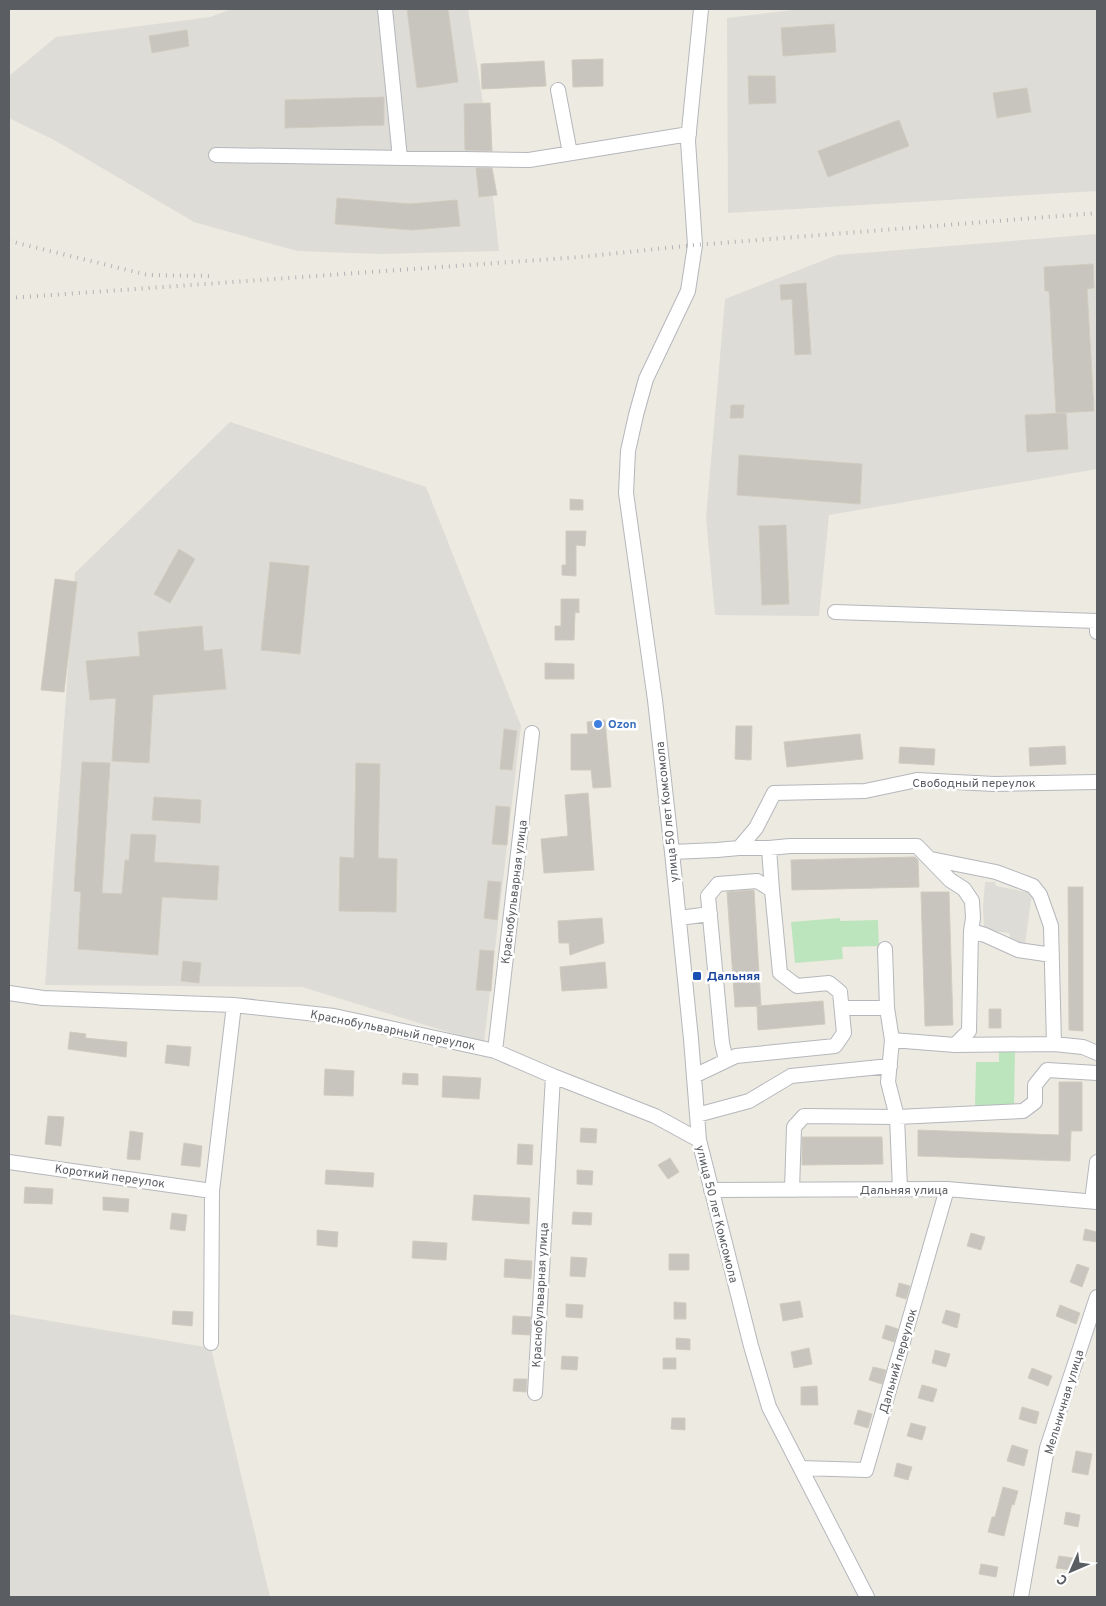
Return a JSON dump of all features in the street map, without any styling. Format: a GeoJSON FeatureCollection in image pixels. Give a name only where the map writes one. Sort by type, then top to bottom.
{"type":"FeatureCollection","features":[{"type":"Feature","properties":{"kind":"street"},"geometry":{"type":"LineString","coordinates":[[385,9],[400,158]]}},
{"type":"Feature","properties":{"kind":"street","name":"улица 50 лет Комсомола"},"geometry":{"type":"LineString","coordinates":[[701,9],[688,141],[695,245],[688,291],[646,379],[628,451],[626,493],[655,700],[679,918],[699,1140],[751,1346],[769,1407],[867,1597]]}},
{"type":"Feature","properties":{"kind":"street"},"geometry":{"type":"LineString","coordinates":[[558,90],[570,154]]}},
{"type":"Feature","properties":{"kind":"street"},"geometry":{"type":"LineString","coordinates":[[216,155],[529,160],[689,134]]}},
{"type":"Feature","properties":{"kind":"street"},"geometry":{"type":"LineString","coordinates":[[835,612],[1097,621],[1097,632]]}},
{"type":"Feature","properties":{"kind":"street","name":"Краснобульварная улица"},"geometry":{"type":"LineString","coordinates":[[495,1051],[532,734]]}},
{"type":"Feature","properties":{"kind":"street","name":"Свободный переулок"},"geometry":{"type":"LineString","coordinates":[[739,848],[756,828],[774,793],[865,791],[917,780],[994,784],[1097,782]]}},
{"type":"Feature","properties":{"kind":"street"},"geometry":{"type":"LineString","coordinates":[[672,852],[790,846],[916,846],[950,880],[964,889],[972,901],[969,1031],[955,1045]]}},
{"type":"Feature","properties":{"kind":"street"},"geometry":{"type":"LineString","coordinates":[[694,1076],[736,1056],[835,1046],[844,1033],[840,992],[829,983],[797,986],[780,973],[769,848]]}},
{"type":"Feature","properties":{"kind":"street"},"geometry":{"type":"LineString","coordinates":[[931,859],[996,872],[1033,886],[1040,895],[1052,926],[1054,1044]]}},
{"type":"Feature","properties":{"kind":"street"},"geometry":{"type":"LineString","coordinates":[[726,1060],[722,1043],[708,896],[718,884],[757,880],[772,890]]}},
{"type":"Feature","properties":{"kind":"street"},"geometry":{"type":"LineString","coordinates":[[679,918],[710,914]]}},
{"type":"Feature","properties":{"kind":"street"},"geometry":{"type":"LineString","coordinates":[[971,931],[985,935],[1018,950],[1052,955]]}},
{"type":"Feature","properties":{"kind":"street"},"geometry":{"type":"LineString","coordinates":[[886,949],[887,1008],[892,1040],[888,1082],[898,1117],[900,1190]]}},
{"type":"Feature","properties":{"kind":"street","name":"Краснобульварный переулок"},"geometry":{"type":"LineString","coordinates":[[9,993],[43,998],[234,1005],[334,1016],[495,1051],[655,1116],[699,1140]]}},
{"type":"Feature","properties":{"kind":"street"},"geometry":{"type":"LineString","coordinates":[[211,1343],[212,1191],[234,1005]]}},
{"type":"Feature","properties":{"kind":"street"},"geometry":{"type":"LineString","coordinates":[[842,1008],[887,1008]]}},
{"type":"Feature","properties":{"kind":"street"},"geometry":{"type":"LineString","coordinates":[[892,1040],[955,1045],[1054,1044],[1083,1047],[1097,1053]]}},
{"type":"Feature","properties":{"kind":"street"},"geometry":{"type":"LineString","coordinates":[[697,1115],[750,1101],[791,1076],[890,1066]]}},
{"type":"Feature","properties":{"kind":"street"},"geometry":{"type":"LineString","coordinates":[[792,1190],[794,1126],[804,1116],[898,1117],[1023,1111],[1035,1102],[1035,1085],[1046,1070],[1097,1073]]}},
{"type":"Feature","properties":{"kind":"street","name":"Краснобульварная улица"},"geometry":{"type":"LineString","coordinates":[[535,1393],[553,1076]]}},
{"type":"Feature","properties":{"kind":"street","name":"Короткий переулок"},"geometry":{"type":"LineString","coordinates":[[9,1162],[212,1191]]}},
{"type":"Feature","properties":{"kind":"street"},"geometry":{"type":"LineString","coordinates":[[1095,1202],[1097,1162]]}},
{"type":"Feature","properties":{"kind":"street","name":"Дальняя улица"},"geometry":{"type":"LineString","coordinates":[[711,1190],[947,1190],[1095,1202]]}},
{"type":"Feature","properties":{"kind":"street","name":"Дальний переулок"},"geometry":{"type":"LineString","coordinates":[[800,1468],[866,1470],[947,1190]]}},
{"type":"Feature","properties":{"kind":"street","name":"Мельничная улица"},"geometry":{"type":"LineString","coordinates":[[1021,1597],[1048,1448],[1097,1298]]}},
{"type":"Feature","properties":{"kind":"shaded area"},"geometry":{"type":"Polygon","coordinates":[[[232,9],[468,9],[482,96],[499,251],[379,254],[297,251],[194,222],[56,141],[9,118],[9,76],[56,37],[210,17],[232,9]]]}},
{"type":"Feature","properties":{"kind":"shaded area"},"geometry":{"type":"Polygon","coordinates":[[[800,9],[1097,9],[1097,191],[728,213],[727,18],[800,9]]]}},
{"type":"Feature","properties":{"kind":"shaded area"},"geometry":{"type":"Polygon","coordinates":[[[1097,234],[1097,469],[829,515],[819,616],[715,615],[706,518],[725,299],[837,255],[1097,234]]]}},
{"type":"Feature","properties":{"kind":"shaded area"},"geometry":{"type":"Polygon","coordinates":[[[230,422],[426,487],[521,726],[484,1043],[302,987],[45,985],[75,573],[230,422]]]}},
{"type":"Feature","properties":{"kind":"shaded area"},"geometry":{"type":"Polygon","coordinates":[[[985,882],[995,882],[996,886],[1032,893],[1025,944],[1009,942],[1010,933],[984,930],[985,882]]]}},
{"type":"Feature","properties":{"kind":"shaded area"},"geometry":{"type":"Polygon","coordinates":[[[9,1314],[211,1348],[270,1597],[9,1597],[9,1314]]]}},
{"type":"Feature","properties":{"kind":"green space"},"geometry":{"type":"Polygon","coordinates":[[[840,918],[840,921],[878,920],[879,946],[842,947],[843,959],[795,963],[791,922],[840,918]]]}},
{"type":"Feature","properties":{"kind":"green space"},"geometry":{"type":"Polygon","coordinates":[[[999,1052],[1015,1052],[1014,1106],[975,1105],[976,1062],[999,1062],[999,1052]]]}},
{"type":"Feature","properties":{"kind":"building"},"geometry":{"type":"Polygon","coordinates":[[[407,9],[448,9],[458,82],[417,88],[407,9]]]}},
{"type":"Feature","properties":{"kind":"building"},"geometry":{"type":"Polygon","coordinates":[[[834,24],[836,52],[783,56],[781,28],[834,24]]]}},
{"type":"Feature","properties":{"kind":"building"},"geometry":{"type":"Polygon","coordinates":[[[187,30],[189,46],[152,53],[149,36],[187,30]]]}},
{"type":"Feature","properties":{"kind":"building"},"geometry":{"type":"Polygon","coordinates":[[[603,59],[603,86],[573,87],[572,60],[603,59]]]}},
{"type":"Feature","properties":{"kind":"building"},"geometry":{"type":"Polygon","coordinates":[[[544,61],[546,86],[482,89],[481,64],[544,61]]]}},
{"type":"Feature","properties":{"kind":"building"},"geometry":{"type":"Polygon","coordinates":[[[748,76],[775,76],[776,103],[749,104],[748,76]]]}},
{"type":"Feature","properties":{"kind":"building"},"geometry":{"type":"Polygon","coordinates":[[[1027,88],[1031,112],[997,118],[993,93],[1027,88]]]}},
{"type":"Feature","properties":{"kind":"building"},"geometry":{"type":"Polygon","coordinates":[[[384,97],[384,125],[285,128],[285,100],[384,97]]]}},
{"type":"Feature","properties":{"kind":"building"},"geometry":{"type":"Polygon","coordinates":[[[490,103],[492,151],[465,150],[464,104],[490,103]]]}},
{"type":"Feature","properties":{"kind":"building"},"geometry":{"type":"Polygon","coordinates":[[[899,120],[909,146],[828,177],[818,151],[899,120]]]}},
{"type":"Feature","properties":{"kind":"building"},"geometry":{"type":"Polygon","coordinates":[[[476,168],[492,168],[497,195],[479,197],[476,168]]]}},
{"type":"Feature","properties":{"kind":"building"},"geometry":{"type":"Polygon","coordinates":[[[337,198],[410,204],[457,200],[460,226],[412,230],[335,224],[337,198]]]}},
{"type":"Feature","properties":{"kind":"building"},"geometry":{"type":"Polygon","coordinates":[[[1093,264],[1094,288],[1087,289],[1094,411],[1056,413],[1049,291],[1045,291],[1044,267],[1093,264]]]}},
{"type":"Feature","properties":{"kind":"building"},"geometry":{"type":"Polygon","coordinates":[[[806,283],[811,354],[795,355],[792,299],[781,300],[780,285],[806,283]]]}},
{"type":"Feature","properties":{"kind":"building"},"geometry":{"type":"Polygon","coordinates":[[[731,405],[744,405],[743,418],[730,418],[731,405]]]}},
{"type":"Feature","properties":{"kind":"building"},"geometry":{"type":"Polygon","coordinates":[[[1066,413],[1068,449],[1027,452],[1025,415],[1066,413]]]}},
{"type":"Feature","properties":{"kind":"building"},"geometry":{"type":"Polygon","coordinates":[[[739,455],[862,464],[860,504],[737,495],[739,455]]]}},
{"type":"Feature","properties":{"kind":"building"},"geometry":{"type":"Polygon","coordinates":[[[570,499],[583,500],[583,510],[570,510],[570,499]]]}},
{"type":"Feature","properties":{"kind":"building"},"geometry":{"type":"Polygon","coordinates":[[[786,525],[789,604],[762,605],[759,526],[786,525]]]}},
{"type":"Feature","properties":{"kind":"building"},"geometry":{"type":"Polygon","coordinates":[[[566,531],[586,531],[585,546],[576,545],[576,576],[562,575],[562,565],[566,565],[566,531]]]}},
{"type":"Feature","properties":{"kind":"building"},"geometry":{"type":"Polygon","coordinates":[[[179,549],[195,559],[170,603],[154,594],[179,549]]]}},
{"type":"Feature","properties":{"kind":"building"},"geometry":{"type":"Polygon","coordinates":[[[270,562],[309,566],[300,654],[261,650],[270,562]]]}},
{"type":"Feature","properties":{"kind":"building"},"geometry":{"type":"Polygon","coordinates":[[[55,579],[77,582],[64,692],[41,690],[55,579]]]}},
{"type":"Feature","properties":{"kind":"building"},"geometry":{"type":"Polygon","coordinates":[[[561,599],[579,599],[579,613],[575,612],[574,640],[555,640],[555,626],[561,626],[561,599]]]}},
{"type":"Feature","properties":{"kind":"building"},"geometry":{"type":"Polygon","coordinates":[[[202,626],[204,651],[222,649],[226,689],[153,695],[149,763],[112,761],[116,698],[90,700],[86,661],[140,656],[138,632],[202,626]]]}},
{"type":"Feature","properties":{"kind":"building"},"geometry":{"type":"Polygon","coordinates":[[[545,663],[574,664],[574,679],[545,679],[545,663]]]}},
{"type":"Feature","properties":{"kind":"building"},"geometry":{"type":"Polygon","coordinates":[[[605,720],[611,787],[593,788],[591,770],[571,770],[571,734],[588,734],[587,722],[605,720]]]}},
{"type":"Feature","properties":{"kind":"building"},"geometry":{"type":"Polygon","coordinates":[[[736,726],[752,726],[751,760],[735,759],[736,726]]]}},
{"type":"Feature","properties":{"kind":"building"},"geometry":{"type":"Polygon","coordinates":[[[504,729],[517,731],[512,770],[500,769],[504,729]]]}},
{"type":"Feature","properties":{"kind":"building"},"geometry":{"type":"Polygon","coordinates":[[[860,734],[863,759],[787,767],[784,742],[860,734]]]}},
{"type":"Feature","properties":{"kind":"building"},"geometry":{"type":"Polygon","coordinates":[[[1065,746],[1066,764],[1030,766],[1029,748],[1065,746]]]}},
{"type":"Feature","properties":{"kind":"building"},"geometry":{"type":"Polygon","coordinates":[[[900,747],[935,749],[934,765],[899,763],[900,747]]]}},
{"type":"Feature","properties":{"kind":"building"},"geometry":{"type":"Polygon","coordinates":[[[82,762],[110,763],[102,893],[122,894],[125,860],[129,860],[131,834],[156,835],[154,862],[219,866],[217,900],[162,897],[158,955],[78,949],[81,892],[74,891],[82,762]]]}},
{"type":"Feature","properties":{"kind":"building"},"geometry":{"type":"Polygon","coordinates":[[[356,763],[380,764],[378,858],[397,859],[396,912],[339,911],[340,857],[354,858],[356,763]]]}},
{"type":"Feature","properties":{"kind":"building"},"geometry":{"type":"Polygon","coordinates":[[[588,793],[594,870],[544,873],[541,839],[568,836],[565,795],[588,793]]]}},
{"type":"Feature","properties":{"kind":"building"},"geometry":{"type":"Polygon","coordinates":[[[154,797],[201,800],[200,823],[152,820],[154,797]]]}},
{"type":"Feature","properties":{"kind":"building"},"geometry":{"type":"Polygon","coordinates":[[[496,806],[510,807],[507,845],[492,844],[496,806]]]}},
{"type":"Feature","properties":{"kind":"building"},"geometry":{"type":"Polygon","coordinates":[[[915,857],[918,860],[919,887],[792,890],[791,860],[915,857]]]}},
{"type":"Feature","properties":{"kind":"building"},"geometry":{"type":"Polygon","coordinates":[[[488,881],[501,882],[497,920],[484,918],[488,881]]]}},
{"type":"Feature","properties":{"kind":"building"},"geometry":{"type":"Polygon","coordinates":[[[1068,887],[1083,887],[1083,1031],[1069,1030],[1068,887]]]}},
{"type":"Feature","properties":{"kind":"building"},"geometry":{"type":"Polygon","coordinates":[[[754,890],[761,1006],[735,1007],[727,892],[754,890]]]}},
{"type":"Feature","properties":{"kind":"building"},"geometry":{"type":"Polygon","coordinates":[[[921,892],[949,892],[953,1025],[925,1026],[921,892]]]}},
{"type":"Feature","properties":{"kind":"building"},"geometry":{"type":"Polygon","coordinates":[[[602,918],[604,943],[570,955],[569,943],[559,943],[558,921],[602,918]]]}},
{"type":"Feature","properties":{"kind":"building"},"geometry":{"type":"Polygon","coordinates":[[[480,950],[494,951],[491,991],[476,990],[480,950]]]}},
{"type":"Feature","properties":{"kind":"building"},"geometry":{"type":"Polygon","coordinates":[[[183,961],[201,963],[199,983],[181,981],[183,961]]]}},
{"type":"Feature","properties":{"kind":"building"},"geometry":{"type":"Polygon","coordinates":[[[605,962],[607,988],[562,991],[560,967],[605,962]]]}},
{"type":"Feature","properties":{"kind":"building"},"geometry":{"type":"Polygon","coordinates":[[[823,1001],[825,1024],[758,1030],[757,1006],[823,1001]]]}},
{"type":"Feature","properties":{"kind":"building"},"geometry":{"type":"Polygon","coordinates":[[[989,1009],[1001,1009],[1001,1028],[989,1028],[989,1009]]]}},
{"type":"Feature","properties":{"kind":"building"},"geometry":{"type":"Polygon","coordinates":[[[70,1032],[86,1034],[85,1038],[127,1042],[126,1057],[68,1049],[70,1032]]]}},
{"type":"Feature","properties":{"kind":"building"},"geometry":{"type":"Polygon","coordinates":[[[167,1045],[191,1047],[189,1066],[165,1063],[167,1045]]]}},
{"type":"Feature","properties":{"kind":"building"},"geometry":{"type":"Polygon","coordinates":[[[325,1069],[354,1071],[353,1096],[324,1095],[325,1069]]]}},
{"type":"Feature","properties":{"kind":"building"},"geometry":{"type":"Polygon","coordinates":[[[403,1073],[418,1074],[418,1085],[402,1084],[403,1073]]]}},
{"type":"Feature","properties":{"kind":"building"},"geometry":{"type":"Polygon","coordinates":[[[443,1076],[481,1078],[479,1099],[442,1097],[443,1076]]]}},
{"type":"Feature","properties":{"kind":"building"},"geometry":{"type":"Polygon","coordinates":[[[1059,1082],[1082,1082],[1082,1131],[1071,1131],[1070,1161],[918,1156],[918,1130],[1059,1135],[1059,1082]]]}},
{"type":"Feature","properties":{"kind":"building"},"geometry":{"type":"Polygon","coordinates":[[[48,1116],[64,1117],[61,1146],[45,1144],[48,1116]]]}},
{"type":"Feature","properties":{"kind":"building"},"geometry":{"type":"Polygon","coordinates":[[[581,1128],[597,1129],[596,1143],[580,1142],[581,1128]]]}},
{"type":"Feature","properties":{"kind":"building"},"geometry":{"type":"Polygon","coordinates":[[[130,1131],[143,1133],[140,1160],[127,1159],[130,1131]]]}},
{"type":"Feature","properties":{"kind":"building"},"geometry":{"type":"Polygon","coordinates":[[[802,1137],[882,1137],[883,1164],[802,1165],[802,1137]]]}},
{"type":"Feature","properties":{"kind":"building"},"geometry":{"type":"Polygon","coordinates":[[[184,1143],[202,1146],[200,1167],[181,1165],[184,1143]]]}},
{"type":"Feature","properties":{"kind":"building"},"geometry":{"type":"Polygon","coordinates":[[[518,1144],[533,1145],[532,1165],[517,1164],[518,1144]]]}},
{"type":"Feature","properties":{"kind":"building"},"geometry":{"type":"Polygon","coordinates":[[[670,1158],[679,1172],[668,1179],[658,1165],[670,1158]]]}},
{"type":"Feature","properties":{"kind":"building"},"geometry":{"type":"Polygon","coordinates":[[[326,1170],[374,1173],[373,1187],[325,1184],[326,1170]]]}},
{"type":"Feature","properties":{"kind":"building"},"geometry":{"type":"Polygon","coordinates":[[[577,1170],[593,1171],[592,1185],[577,1184],[577,1170]]]}},
{"type":"Feature","properties":{"kind":"building"},"geometry":{"type":"Polygon","coordinates":[[[25,1187],[53,1189],[52,1204],[24,1203],[25,1187]]]}},
{"type":"Feature","properties":{"kind":"building"},"geometry":{"type":"Polygon","coordinates":[[[474,1195],[530,1198],[529,1224],[472,1220],[474,1195]]]}},
{"type":"Feature","properties":{"kind":"building"},"geometry":{"type":"Polygon","coordinates":[[[103,1197],[129,1199],[128,1212],[103,1210],[103,1197]]]}},
{"type":"Feature","properties":{"kind":"building"},"geometry":{"type":"Polygon","coordinates":[[[573,1212],[592,1213],[591,1225],[572,1224],[573,1212]]]}},
{"type":"Feature","properties":{"kind":"building"},"geometry":{"type":"Polygon","coordinates":[[[172,1213],[187,1215],[185,1231],[170,1229],[172,1213]]]}},
{"type":"Feature","properties":{"kind":"building"},"geometry":{"type":"Polygon","coordinates":[[[1085,1229],[1097,1232],[1097,1242],[1083,1240],[1085,1229]]]}},
{"type":"Feature","properties":{"kind":"building"},"geometry":{"type":"Polygon","coordinates":[[[317,1230],[338,1232],[337,1247],[317,1245],[317,1230]]]}},
{"type":"Feature","properties":{"kind":"building"},"geometry":{"type":"Polygon","coordinates":[[[971,1233],[985,1237],[981,1250],[967,1246],[971,1233]]]}},
{"type":"Feature","properties":{"kind":"building"},"geometry":{"type":"Polygon","coordinates":[[[413,1241],[447,1243],[446,1260],[412,1258],[413,1241]]]}},
{"type":"Feature","properties":{"kind":"building"},"geometry":{"type":"Polygon","coordinates":[[[669,1254],[689,1254],[689,1270],[669,1270],[669,1254]]]}},
{"type":"Feature","properties":{"kind":"building"},"geometry":{"type":"Polygon","coordinates":[[[571,1257],[587,1258],[585,1277],[570,1276],[571,1257]]]}},
{"type":"Feature","properties":{"kind":"building"},"geometry":{"type":"Polygon","coordinates":[[[505,1259],[532,1261],[531,1279],[504,1277],[505,1259]]]}},
{"type":"Feature","properties":{"kind":"building"},"geometry":{"type":"Polygon","coordinates":[[[1077,1264],[1089,1268],[1082,1287],[1070,1282],[1077,1264]]]}},
{"type":"Feature","properties":{"kind":"building"},"geometry":{"type":"Polygon","coordinates":[[[899,1283],[910,1286],[906,1299],[896,1296],[899,1283]]]}},
{"type":"Feature","properties":{"kind":"building"},"geometry":{"type":"Polygon","coordinates":[[[800,1301],[803,1317],[783,1321],[780,1304],[800,1301]]]}},
{"type":"Feature","properties":{"kind":"building"},"geometry":{"type":"Polygon","coordinates":[[[674,1302],[686,1303],[686,1319],[674,1319],[674,1302]]]}},
{"type":"Feature","properties":{"kind":"building"},"geometry":{"type":"Polygon","coordinates":[[[566,1304],[583,1305],[582,1318],[566,1317],[566,1304]]]}},
{"type":"Feature","properties":{"kind":"building"},"geometry":{"type":"Polygon","coordinates":[[[1060,1305],[1080,1313],[1076,1324],[1056,1316],[1060,1305]]]}},
{"type":"Feature","properties":{"kind":"building"},"geometry":{"type":"Polygon","coordinates":[[[946,1310],[960,1314],[957,1328],[942,1323],[946,1310]]]}},
{"type":"Feature","properties":{"kind":"building"},"geometry":{"type":"Polygon","coordinates":[[[173,1311],[193,1312],[192,1326],[172,1324],[173,1311]]]}},
{"type":"Feature","properties":{"kind":"building"},"geometry":{"type":"Polygon","coordinates":[[[513,1316],[531,1317],[530,1335],[512,1334],[513,1316]]]}},
{"type":"Feature","properties":{"kind":"building"},"geometry":{"type":"Polygon","coordinates":[[[886,1325],[898,1329],[894,1342],[882,1338],[886,1325]]]}},
{"type":"Feature","properties":{"kind":"building"},"geometry":{"type":"Polygon","coordinates":[[[676,1338],[690,1339],[690,1350],[676,1349],[676,1338]]]}},
{"type":"Feature","properties":{"kind":"building"},"geometry":{"type":"Polygon","coordinates":[[[809,1348],[812,1364],[794,1368],[791,1352],[809,1348]]]}},
{"type":"Feature","properties":{"kind":"building"},"geometry":{"type":"Polygon","coordinates":[[[935,1350],[950,1354],[946,1367],[932,1363],[935,1350]]]}},
{"type":"Feature","properties":{"kind":"building"},"geometry":{"type":"Polygon","coordinates":[[[562,1356],[578,1357],[577,1370],[561,1369],[562,1356]]]}},
{"type":"Feature","properties":{"kind":"building"},"geometry":{"type":"Polygon","coordinates":[[[663,1358],[676,1358],[676,1369],[663,1369],[663,1358]]]}},
{"type":"Feature","properties":{"kind":"building"},"geometry":{"type":"Polygon","coordinates":[[[873,1367],[886,1370],[882,1384],[869,1380],[873,1367]]]}},
{"type":"Feature","properties":{"kind":"building"},"geometry":{"type":"Polygon","coordinates":[[[1032,1368],[1052,1376],[1048,1386],[1028,1378],[1032,1368]]]}},
{"type":"Feature","properties":{"kind":"building"},"geometry":{"type":"Polygon","coordinates":[[[514,1379],[527,1379],[526,1392],[513,1391],[514,1379]]]}},
{"type":"Feature","properties":{"kind":"building"},"geometry":{"type":"Polygon","coordinates":[[[922,1385],[937,1389],[933,1402],[918,1398],[922,1385]]]}},
{"type":"Feature","properties":{"kind":"building"},"geometry":{"type":"Polygon","coordinates":[[[817,1386],[818,1405],[801,1405],[801,1387],[817,1386]]]}},
{"type":"Feature","properties":{"kind":"building"},"geometry":{"type":"Polygon","coordinates":[[[1022,1407],[1039,1412],[1036,1424],[1019,1419],[1022,1407]]]}},
{"type":"Feature","properties":{"kind":"building"},"geometry":{"type":"Polygon","coordinates":[[[858,1410],[872,1414],[868,1428],[854,1424],[858,1410]]]}},
{"type":"Feature","properties":{"kind":"building"},"geometry":{"type":"Polygon","coordinates":[[[672,1418],[685,1418],[685,1430],[671,1429],[672,1418]]]}},
{"type":"Feature","properties":{"kind":"building"},"geometry":{"type":"Polygon","coordinates":[[[911,1423],[926,1427],[922,1440],[907,1436],[911,1423]]]}},
{"type":"Feature","properties":{"kind":"building"},"geometry":{"type":"Polygon","coordinates":[[[1012,1445],[1028,1450],[1024,1466],[1007,1461],[1012,1445]]]}},
{"type":"Feature","properties":{"kind":"building"},"geometry":{"type":"Polygon","coordinates":[[[1076,1451],[1092,1454],[1088,1475],[1072,1472],[1076,1451]]]}},
{"type":"Feature","properties":{"kind":"building"},"geometry":{"type":"Polygon","coordinates":[[[897,1463],[912,1467],[908,1480],[894,1476],[897,1463]]]}},
{"type":"Feature","properties":{"kind":"building"},"geometry":{"type":"Polygon","coordinates":[[[1003,1487],[1018,1491],[1014,1505],[1012,1504],[1004,1536],[988,1532],[992,1517],[995,1517],[1003,1487]]]}},
{"type":"Feature","properties":{"kind":"building"},"geometry":{"type":"Polygon","coordinates":[[[1066,1512],[1080,1515],[1078,1527],[1064,1524],[1066,1512]]]}},
{"type":"Feature","properties":{"kind":"building"},"geometry":{"type":"Polygon","coordinates":[[[1059,1556],[1073,1558],[1070,1570],[1056,1568],[1059,1556]]]}},
{"type":"Feature","properties":{"kind":"building"},"geometry":{"type":"Polygon","coordinates":[[[981,1564],[998,1567],[996,1577],[979,1574],[981,1564]]]}},
{"type":"Feature","properties":{"kind":"railway"},"geometry":{"type":"LineString","coordinates":[[9,298],[580,257],[695,245],[1097,213]]}},
{"type":"Feature","properties":{"kind":"railway"},"geometry":{"type":"LineString","coordinates":[[9,241],[148,275],[210,276]]}},
{"type":"Feature","properties":{"kind":"place","name":"Ozon"},"geometry":{"type":"Point","coordinates":[598,724]}},
{"type":"Feature","properties":{"kind":"place","name":"Дальняя"},"geometry":{"type":"Point","coordinates":[697,976]}}]}
